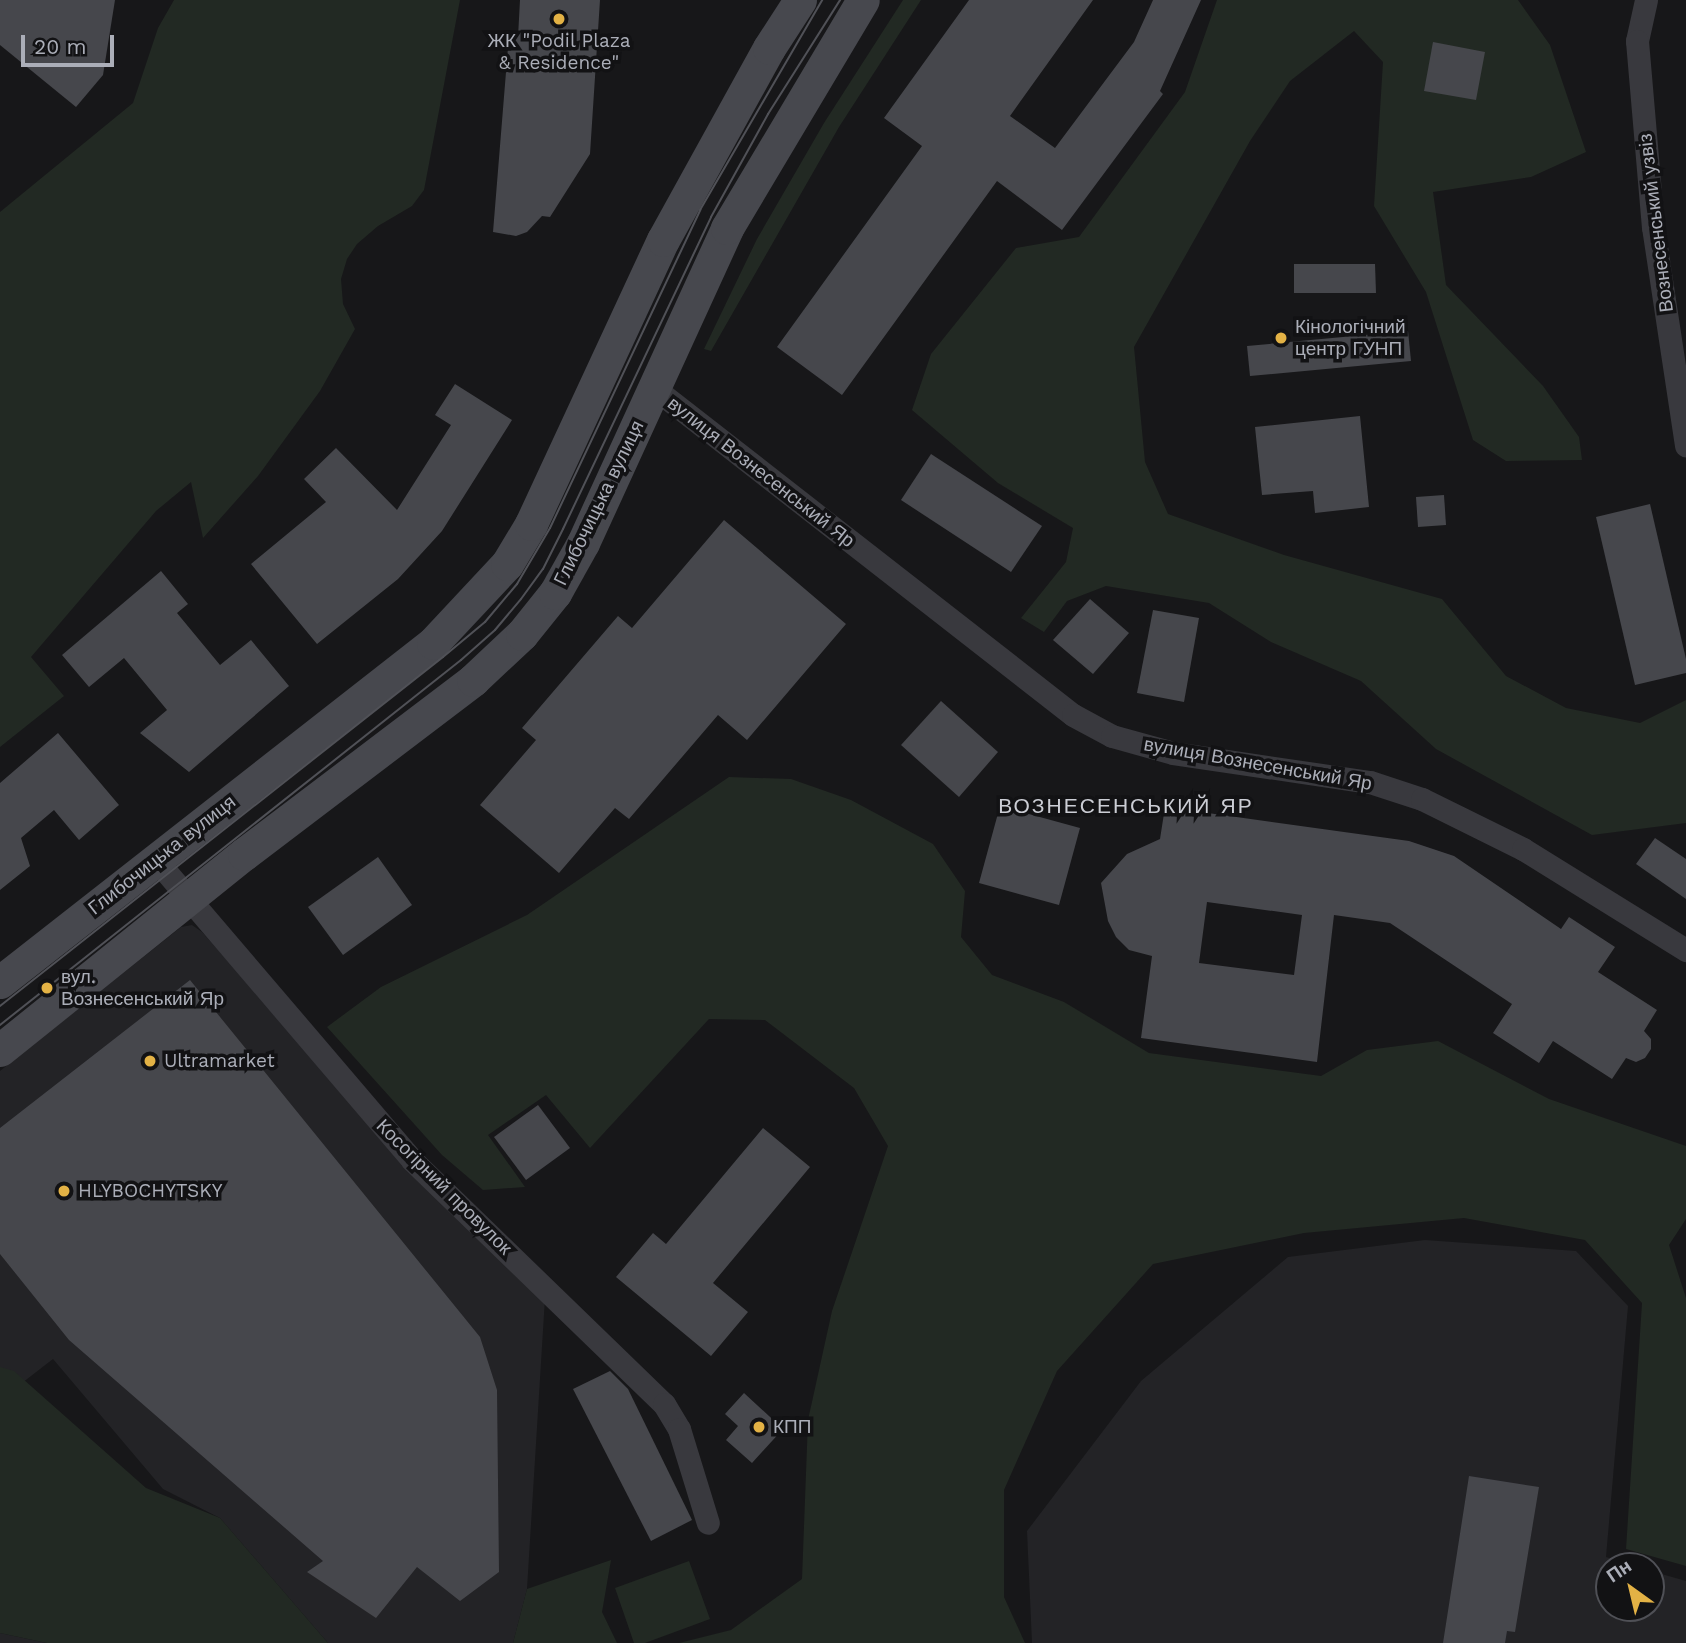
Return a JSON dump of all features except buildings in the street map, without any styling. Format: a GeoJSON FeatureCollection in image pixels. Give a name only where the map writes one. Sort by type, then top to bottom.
{"type":"FeatureCollection","features":[{"type":"Feature","properties":{"kind":"main road","name":"Глибочицька вулиця"},"geometry":{"type":"LineString","coordinates":[[0,982],[433,643],[507,564],[531,524],[663,240],[769,48],[800,0]]}},
{"type":"Feature","properties":{"kind":"main road","name":"Глибочицька вулиця"},"geometry":{"type":"LineString","coordinates":[[0,1050],[188,899],[472,680],[522,634],[555,593],[583,543],[727,228],[863,0]]}},
{"type":"Feature","properties":{"kind":"street","name":"Вознесенський узвіз"},"geometry":{"type":"LineString","coordinates":[[1646,0],[1637,41],[1653,227],[1686,446]]}},
{"type":"Feature","properties":{"kind":"street","name":"вулиця Вознесенський Яр"},"geometry":{"type":"LineString","coordinates":[[654,387],[1073,715],[1112,736],[1173,753],[1370,782],[1422,799],[1522,849],[1686,950]]}},
{"type":"Feature","properties":{"kind":"street","name":"Косогірний провулок"},"geometry":{"type":"LineString","coordinates":[[156,860],[412,1160],[664,1404],[680,1429],[708,1523]]}},
{"type":"Feature","properties":{"kind":"shaded area"},"geometry":{"type":"Polygon","coordinates":[[[174,0],[460,0],[424,190],[412,206],[378,226],[357,244],[347,259],[341,279],[343,304],[355,329],[320,391],[258,476],[203,538],[191,482],[156,511],[31,657],[64,696],[0,747],[0,212],[133,103],[158,28],[174,0]]]}},
{"type":"Feature","properties":{"kind":"shaded area"},"geometry":{"type":"Polygon","coordinates":[[[903,0],[921,0],[839,127],[711,351],[704,349],[757,239],[824,123],[903,0]]]}},
{"type":"Feature","properties":{"kind":"shaded area"},"geometry":{"type":"Polygon","coordinates":[[[1217,0],[1518,0],[1550,45],[1586,152],[1531,177],[1433,192],[1446,285],[1543,386],[1579,437],[1582,460],[1506,461],[1473,440],[1426,292],[1374,206],[1383,62],[1354,31],[1290,81],[1250,141],[1134,347],[1145,462],[1168,514],[1284,555],[1442,599],[1506,676],[1566,708],[1640,723],[1686,700],[1686,823],[1592,835],[1436,749],[1361,681],[1271,642],[1209,603],[1106,586],[1067,601],[1044,632],[1021,618],[1066,562],[1073,528],[998,483],[912,410],[931,354],[1016,248],[1079,237],[1185,92],[1217,0]]]}},
{"type":"Feature","properties":{"kind":"shaded area"},"geometry":{"type":"Polygon","coordinates":[[[729,777],[791,779],[851,800],[933,844],[965,891],[961,937],[992,975],[1064,1002],[1149,1053],[1321,1076],[1367,1050],[1438,1041],[1549,1099],[1686,1146],[1686,1219],[1669,1245],[1686,1298],[1686,1566],[1665,1560],[1665,1552],[1637,1552],[1626,1549],[1642,1303],[1585,1240],[1464,1218],[1304,1233],[1153,1264],[1057,1371],[1004,1490],[1004,1597],[1025,1643],[679,1643],[731,1630],[802,1579],[808,1420],[832,1311],[888,1146],[854,1088],[765,1020],[709,1019],[590,1148],[546,1095],[488,1135],[525,1187],[483,1190],[442,1155],[327,1027],[381,987],[527,915],[729,777]]]}},
{"type":"Feature","properties":{"kind":"shaded area"},"geometry":{"type":"Polygon","coordinates":[[[192,925],[202,932],[425,1182],[545,1298],[527,1589],[513,1643],[328,1643],[220,1518],[163,1489],[53,1359],[0,1400],[0,1071],[181,927],[192,925]]]}},
{"type":"Feature","properties":{"kind":"shaded area"},"geometry":{"type":"Polygon","coordinates":[[[1425,1240],[1576,1251],[1628,1306],[1606,1552],[1595,1552],[1595,1622],[1665,1622],[1665,1575],[1686,1581],[1686,1643],[1032,1643],[1027,1531],[1141,1381],[1288,1257],[1425,1240]]]}},
{"type":"Feature","properties":{"kind":"shaded area"},"geometry":{"type":"Polygon","coordinates":[[[0,1367],[14,1371],[146,1488],[220,1518],[328,1643],[47,1643],[0,1633],[0,1367]]]}},
{"type":"Feature","properties":{"kind":"shaded area"},"geometry":{"type":"Polygon","coordinates":[[[611,1560],[602,1612],[617,1643],[513,1643],[527,1589],[611,1560]]]}},
{"type":"Feature","properties":{"kind":"shaded area"},"geometry":{"type":"Polygon","coordinates":[[[689,1561],[710,1619],[645,1643],[634,1643],[615,1588],[689,1561]]]}},
{"type":"Feature","properties":{"kind":"shaded area"},"geometry":{"type":"Polygon","coordinates":[[[0,1633],[47,1643],[0,1643],[0,1633]]]}},
{"type":"Feature","properties":{"kind":"tram line"},"geometry":{"type":"LineString","coordinates":[[0,1006],[443,657],[485,622],[517,584],[550,528],[700,210],[822,0]]}},
{"type":"Feature","properties":{"kind":"tram line"},"geometry":{"type":"LineString","coordinates":[[0,1025],[461,660],[495,630],[521,599],[543,569],[563,529],[711,217],[768,114],[840,0]]}},
{"type":"Feature","properties":{"kind":"place","name":"ЖК \"Podil Plaza & Residence\""},"geometry":{"type":"Point","coordinates":[559,19]}},
{"type":"Feature","properties":{"kind":"place","name":"Кінологічний центр ГУНП"},"geometry":{"type":"Point","coordinates":[1281,338]}},
{"type":"Feature","properties":{"kind":"place","name":"вул. Вознесенський Яр"},"geometry":{"type":"Point","coordinates":[47,988]}},
{"type":"Feature","properties":{"kind":"place","name":"Ultramarket"},"geometry":{"type":"Point","coordinates":[150,1061]}},
{"type":"Feature","properties":{"kind":"place","name":"HLYBOCHYTSKY"},"geometry":{"type":"Point","coordinates":[64,1191]}},
{"type":"Feature","properties":{"kind":"place","name":"КПП"},"geometry":{"type":"Point","coordinates":[759,1427]}},
{"type":"Feature","properties":{"kind":"district","name":"ВОЗНЕСЕНСЬКИЙ ЯР"},"geometry":{"type":"Point","coordinates":[1126,806]}}]}
